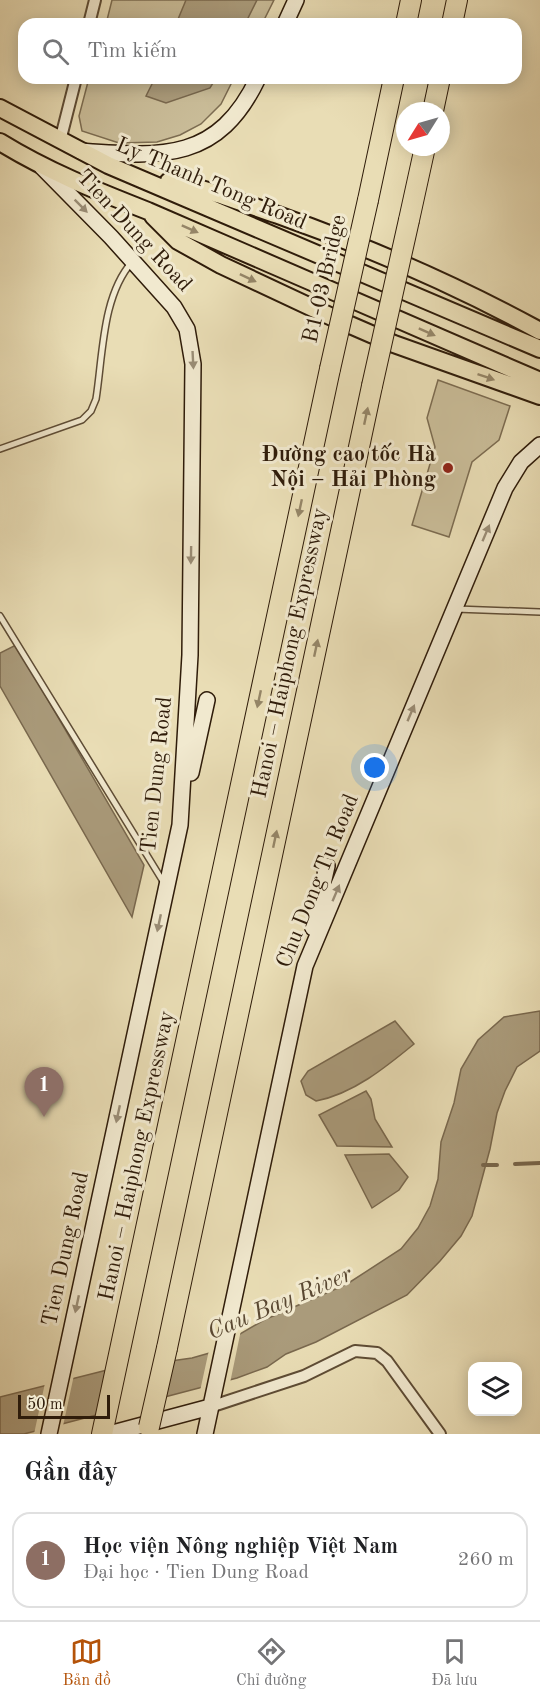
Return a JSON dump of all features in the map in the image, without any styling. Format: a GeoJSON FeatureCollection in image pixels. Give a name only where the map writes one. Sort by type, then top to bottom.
{"type":"FeatureCollection","features":[{"type":"Feature","properties":{"kind":"highway"},"geometry":{"type":"LineString","coordinates":[[407,18],[411,0]]}},
{"type":"Feature","properties":{"kind":"highway"},"geometry":{"type":"LineString","coordinates":[[453,18],[457,0]]}},
{"type":"Feature","properties":{"kind":"highway","name":"B1-03 Bridge"},"geometry":{"type":"LineString","coordinates":[[330,369],[393,84]]}},
{"type":"Feature","properties":{"kind":"highway"},"geometry":{"type":"LineString","coordinates":[[435,102],[439,84]]}},
{"type":"Feature","properties":{"kind":"highway","name":"Hanoi – Haiphong Expressway"},"geometry":{"type":"LineString","coordinates":[[148,1430],[423,156]]}},
{"type":"Feature","properties":{"kind":"highway","name":"Hanoi – Haiphong Expressway"},"geometry":{"type":"LineString","coordinates":[[102,1434],[330,369]]}},
{"type":"Feature","properties":{"kind":"main road"},"geometry":{"type":"LineString","coordinates":[[288,18],[297,0]]}},
{"type":"Feature","properties":{"kind":"main road"},"geometry":{"type":"LineString","coordinates":[[77,150],[147,155],[186,148],[203,141],[226,125],[244,105],[255,84]]}},
{"type":"Feature","properties":{"kind":"main road","name":"Ly Thanh Tong Road"},"geometry":{"type":"LineString","coordinates":[[0,108],[77,150],[540,349]]}},
{"type":"Feature","properties":{"kind":"main road"},"geometry":{"type":"LineString","coordinates":[[0,142],[102,194],[148,211],[540,381]]}},
{"type":"Feature","properties":{"kind":"main road","name":"Tien Dung Road"},"geometry":{"type":"LineString","coordinates":[[40,164],[134,261],[179,313],[187,329],[193,356],[190,655],[180,825],[49,1434]]}},
{"type":"Feature","properties":{"kind":"main road"},"geometry":{"type":"LineString","coordinates":[[139,177],[197,188],[314,228],[441,280],[540,331]]}},
{"type":"Feature","properties":{"kind":"main road"},"geometry":{"type":"LineString","coordinates":[[148,211],[178,241],[221,265],[394,345],[540,396]]}},
{"type":"Feature","properties":{"kind":"main road","name":"Chu Dong Tu Road"},"geometry":{"type":"LineString","coordinates":[[205,1434],[305,966],[509,479],[521,462],[540,446]]}},
{"type":"Feature","properties":{"kind":"main road"},"geometry":{"type":"LineString","coordinates":[[180,825],[207,700]]}},
{"type":"Feature","properties":{"kind":"main road"},"geometry":{"type":"LineString","coordinates":[[305,966],[327,867]]}},
{"type":"Feature","properties":{"kind":"main road"},"geometry":{"type":"LineString","coordinates":[[109,1434],[212,1399]]}},
{"type":"Feature","properties":{"kind":"street"},"geometry":{"type":"LineString","coordinates":[[90,18],[95,0]]}},
{"type":"Feature","properties":{"kind":"street"},"geometry":{"type":"LineString","coordinates":[[60,141],[74,84]]}},
{"type":"Feature","properties":{"kind":"street"},"geometry":{"type":"LineString","coordinates":[[212,1399],[304,1376],[355,1351],[367,1350],[377,1353],[387,1361],[440,1434]]}},
{"type":"Feature","properties":{"kind":"lane"},"geometry":{"type":"LineString","coordinates":[[0,449],[82,420],[91,411],[96,399],[110,308],[120,278],[134,261]]}},
{"type":"Feature","properties":{"kind":"lane"},"geometry":{"type":"LineString","coordinates":[[454,609],[540,612]]}},
{"type":"Feature","properties":{"kind":"lane"},"geometry":{"type":"LineString","coordinates":[[0,616],[167,886]]}},
{"type":"Feature","properties":{"kind":"shaded area"},"geometry":{"type":"Polygon","coordinates":[[[112,0],[274,0],[265,18],[108,18],[112,0]]]}},
{"type":"Feature","properties":{"kind":"shaded area"},"geometry":{"type":"Polygon","coordinates":[[[186,0],[257,0],[248,18],[178,18],[186,0]]]}},
{"type":"Feature","properties":{"kind":"shaded area"},"geometry":{"type":"Polygon","coordinates":[[[87,84],[231,84],[221,104],[201,124],[180,135],[157,142],[119,143],[82,131],[79,116],[87,84]]]}},
{"type":"Feature","properties":{"kind":"shaded area"},"geometry":{"type":"Polygon","coordinates":[[[152,84],[212,84],[210,88],[166,103],[146,96],[152,84]]]}},
{"type":"Feature","properties":{"kind":"shaded area"},"geometry":{"type":"Polygon","coordinates":[[[438,380],[510,406],[499,440],[472,462],[449,537],[412,525],[435,447],[427,418],[438,380]]]}},
{"type":"Feature","properties":{"kind":"shaded area"},"geometry":{"type":"Polygon","coordinates":[[[16,645],[144,865],[132,917],[0,686],[0,653],[16,645]]]}},
{"type":"Feature","properties":{"kind":"shaded area"},"geometry":{"type":"Polygon","coordinates":[[[540,1011],[540,1051],[517,1067],[505,1091],[497,1113],[472,1216],[461,1236],[407,1295],[316,1342],[286,1354],[267,1367],[237,1378],[24,1434],[0,1434],[0,1397],[107,1370],[192,1358],[227,1348],[233,1338],[264,1320],[347,1284],[401,1249],[418,1228],[430,1206],[438,1179],[441,1142],[454,1103],[461,1069],[478,1040],[504,1017],[540,1011]]]}},
{"type":"Feature","properties":{"kind":"shaded area"},"geometry":{"type":"Polygon","coordinates":[[[395,1021],[414,1044],[356,1086],[316,1101],[306,1095],[301,1081],[308,1071],[395,1021]]]}},
{"type":"Feature","properties":{"kind":"shaded area"},"geometry":{"type":"Polygon","coordinates":[[[366,1091],[371,1099],[375,1119],[392,1147],[337,1146],[319,1115],[366,1091]]]}},
{"type":"Feature","properties":{"kind":"shaded area"},"geometry":{"type":"Polygon","coordinates":[[[389,1154],[408,1177],[399,1190],[372,1208],[345,1155],[389,1154]]]}},
{"type":"Feature","properties":{"kind":"pier"},"geometry":{"type":"Polygon","coordinates":[[[241,1330],[230,1383],[200,1391],[209,1350],[226,1345],[231,1336],[241,1330]]]}},
{"type":"Feature","properties":{"kind":"pier"},"geometry":{"type":"Polygon","coordinates":[[[172,1358],[162,1402],[98,1417],[108,1367],[172,1358]]]}},
{"type":"Feature","properties":{"kind":"pier"},"geometry":{"type":"Polygon","coordinates":[[[74,1375],[63,1426],[34,1434],[45,1383],[74,1375]]]}},
{"type":"Feature","properties":{"kind":"waterway"},"geometry":{"type":"LineString","coordinates":[[515,1164],[540,1163]]}},
{"type":"Feature","properties":{"kind":"waterway"},"geometry":{"type":"LineString","coordinates":[[483,1165],[497,1165]]}},
{"type":"Feature","properties":{"kind":"place","name":"Đường cao tốc Hà Nội – Hải Phòng"},"geometry":{"type":"Point","coordinates":[448,468]}},
{"type":"Feature","properties":{"kind":"place","name":"Học viện Nông nghiệp Việt Nam"},"geometry":{"type":"Point","coordinates":[44,1117]}},
{"type":"Feature","properties":{"kind":"water label","name":"Cau Bay River"},"geometry":{"type":"Point","coordinates":[280,1304]}}]}
